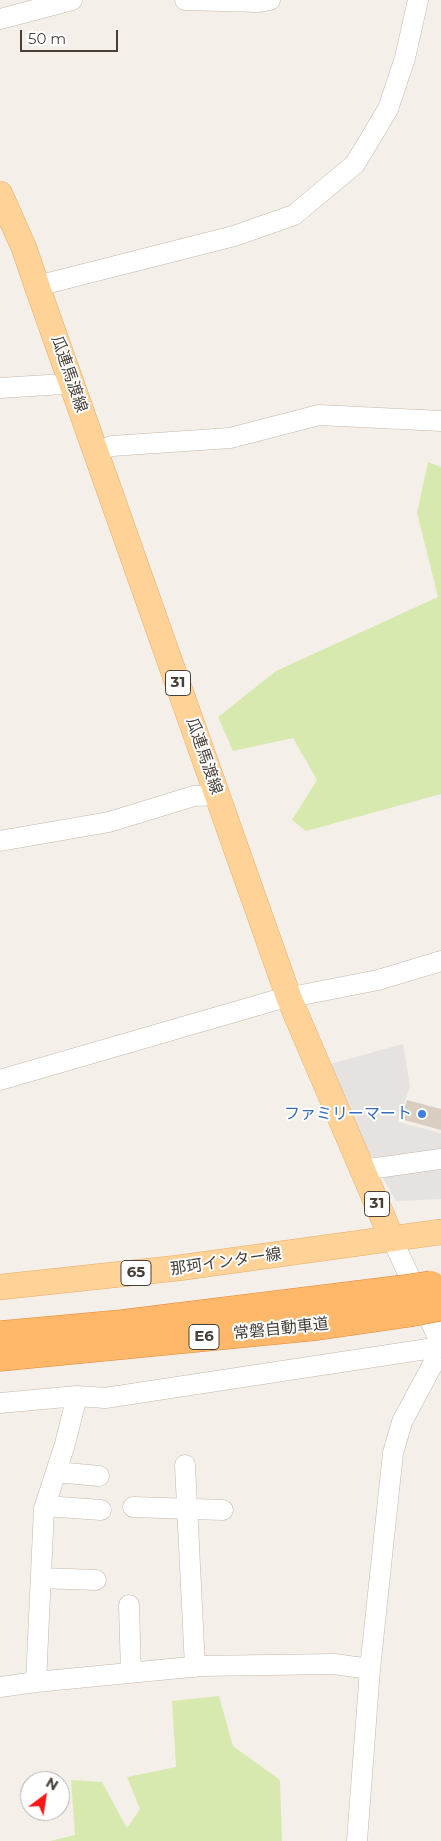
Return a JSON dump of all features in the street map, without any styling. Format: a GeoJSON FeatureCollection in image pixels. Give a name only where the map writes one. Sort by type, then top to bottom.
{"type":"FeatureCollection","features":[{"type":"Feature","properties":{"kind":"highway","name":"常磐自動車道"},"geometry":{"type":"LineString","coordinates":[[0,1335],[402,1302],[438,1296]]}},
{"type":"Feature","properties":{"kind":"highway","name":"常磐自動車道"},"geometry":{"type":"LineString","coordinates":[[0,1357],[318,1326],[402,1302]]}},
{"type":"Feature","properties":{"kind":"main road","name":"瓜連馬渡線"},"geometry":{"type":"LineString","coordinates":[[0,194],[24,248],[38,286],[290,998],[392,1239]]}},
{"type":"Feature","properties":{"kind":"main road","name":"31"},"geometry":{"type":"LineString","coordinates":[[392,1239],[441,1232]]}},
{"type":"Feature","properties":{"kind":"main road","name":"那珂インター線"},"geometry":{"type":"LineString","coordinates":[[0,1287],[178,1268],[392,1239]]}},
{"type":"Feature","properties":{"kind":"street"},"geometry":{"type":"LineString","coordinates":[[0,18],[72,0]]}},
{"type":"Feature","properties":{"kind":"street"},"geometry":{"type":"LineString","coordinates":[[185,0],[259,2],[270,0]]}},
{"type":"Feature","properties":{"kind":"street"},"geometry":{"type":"LineString","coordinates":[[38,286],[234,236],[294,215],[355,164],[388,109],[405,58],[418,0]]}},
{"type":"Feature","properties":{"kind":"street"},"geometry":{"type":"LineString","coordinates":[[0,388],[64,384],[73,386]]}},
{"type":"Feature","properties":{"kind":"street"},"geometry":{"type":"LineString","coordinates":[[96,451],[112,446],[230,438],[318,415],[441,421]]}},
{"type":"Feature","properties":{"kind":"street"},"geometry":{"type":"LineString","coordinates":[[0,841],[109,822],[194,796],[218,795]]}},
{"type":"Feature","properties":{"kind":"street"},"geometry":{"type":"LineString","coordinates":[[0,1080],[276,1000],[378,980],[441,961]]}},
{"type":"Feature","properties":{"kind":"street"},"geometry":{"type":"LineString","coordinates":[[362,1170],[441,1159]]}},
{"type":"Feature","properties":{"kind":"street"},"geometry":{"type":"LineString","coordinates":[[392,1239],[441,1346]]}},
{"type":"Feature","properties":{"kind":"street"},"geometry":{"type":"LineString","coordinates":[[0,1403],[77,1396],[105,1398],[441,1346]]}},
{"type":"Feature","properties":{"kind":"street"},"geometry":{"type":"LineString","coordinates":[[357,1841],[370,1669],[393,1453],[402,1422],[441,1346]]}},
{"type":"Feature","properties":{"kind":"street"},"geometry":{"type":"LineString","coordinates":[[36,1682],[45,1506],[65,1444],[77,1396]]}},
{"type":"Feature","properties":{"kind":"street"},"geometry":{"type":"LineString","coordinates":[[185,1465],[195,1667]]}},
{"type":"Feature","properties":{"kind":"street"},"geometry":{"type":"LineString","coordinates":[[56,1472],[99,1476]]}},
{"type":"Feature","properties":{"kind":"street"},"geometry":{"type":"LineString","coordinates":[[45,1506],[101,1510]]}},
{"type":"Feature","properties":{"kind":"street"},"geometry":{"type":"LineString","coordinates":[[132,1507],[223,1510]]}},
{"type":"Feature","properties":{"kind":"street"},"geometry":{"type":"LineString","coordinates":[[41,1578],[96,1580]]}},
{"type":"Feature","properties":{"kind":"street"},"geometry":{"type":"LineString","coordinates":[[129,1605],[131,1673]]}},
{"type":"Feature","properties":{"kind":"street"},"geometry":{"type":"LineString","coordinates":[[0,1687],[195,1667],[334,1664],[370,1669]]}},
{"type":"Feature","properties":{"kind":"green space"},"geometry":{"type":"Polygon","coordinates":[[[428,462],[441,467],[441,794],[306,831],[292,820],[317,780],[293,738],[233,751],[218,717],[276,671],[438,597],[417,513],[428,462]]]}},
{"type":"Feature","properties":{"kind":"green space"},"geometry":{"type":"Polygon","coordinates":[[[219,1696],[233,1746],[280,1780],[282,1841],[50,1841],[75,1835],[71,1780],[102,1782],[127,1828],[140,1809],[127,1777],[176,1767],[172,1701],[219,1696]]]}},
{"type":"Feature","properties":{"kind":"shaded area"},"geometry":{"type":"Polygon","coordinates":[[[403,1044],[410,1086],[398,1122],[441,1133],[441,1199],[396,1201],[373,1161],[330,1064],[403,1044]]]}},
{"type":"Feature","properties":{"kind":"building","name":"ファミリーマート"},"geometry":{"type":"Polygon","coordinates":[[[407,1100],[441,1109],[441,1130],[401,1119],[407,1100]]]}},
{"type":"Feature","properties":{"kind":"place","name":"ファミリーマート"},"geometry":{"type":"Point","coordinates":[422,1114]}}]}
